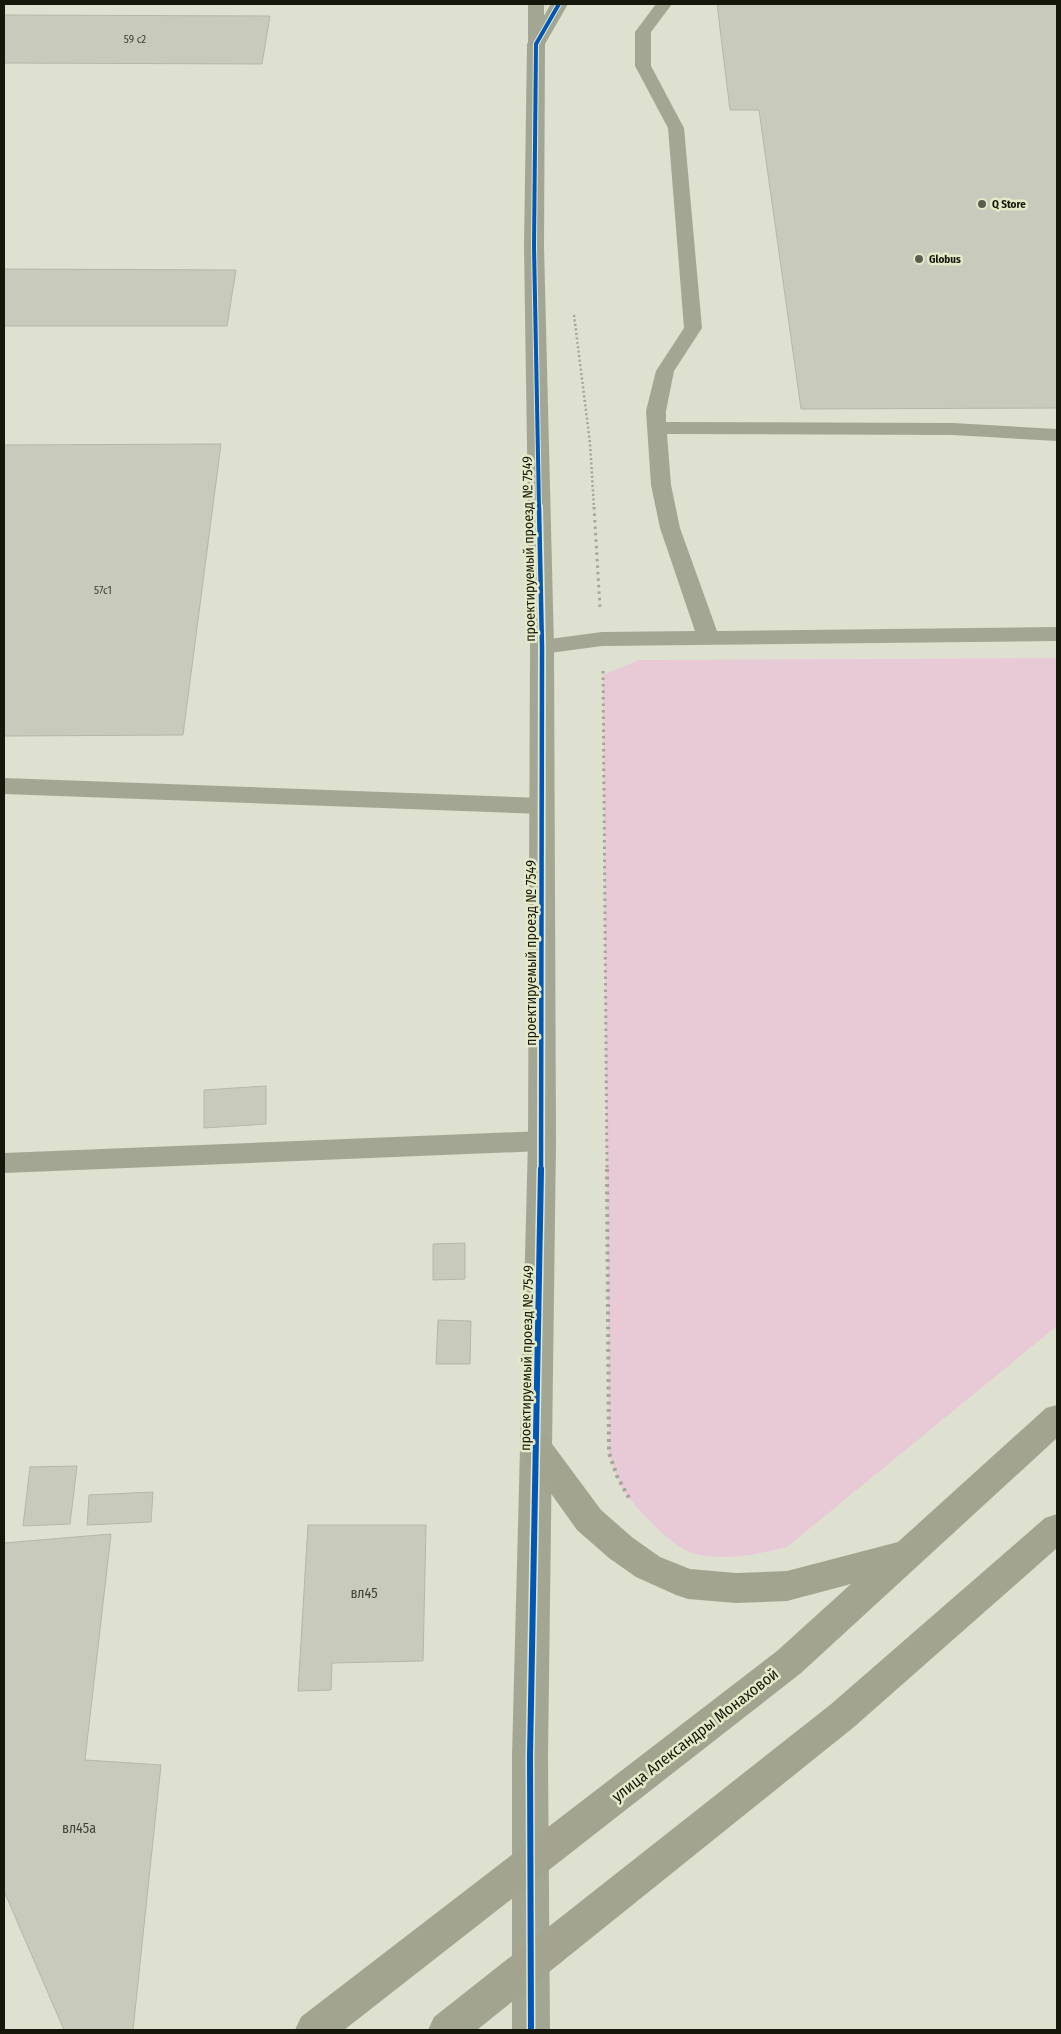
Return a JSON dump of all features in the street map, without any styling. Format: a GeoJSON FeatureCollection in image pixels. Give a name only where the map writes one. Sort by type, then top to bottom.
{"type":"FeatureCollection","features":[{"type":"Feature","properties":{"kind":"main road","name":"улица Александры Монаховой"},"geometry":{"type":"LineString","coordinates":[[314,2030],[789,1662],[1057,1418]]}},
{"type":"Feature","properties":{"kind":"main road"},"geometry":{"type":"LineString","coordinates":[[536,1447],[589,1520],[621,1548],[648,1567],[688,1584],[736,1588],[787,1586],[908,1554]]}},
{"type":"Feature","properties":{"kind":"main road"},"geometry":{"type":"LineString","coordinates":[[447,2030],[842,1716],[1057,1528]]}},
{"type":"Feature","properties":{"kind":"street"},"geometry":{"type":"LineString","coordinates":[[536,44],[559,4]]}},
{"type":"Feature","properties":{"kind":"street","name":"проектируемый проезд № 7549"},"geometry":{"type":"LineString","coordinates":[[531,2030],[529,1863],[542,1141],[542,647],[534,246],[536,44]]}},
{"type":"Feature","properties":{"kind":"lane","name":"проектируемый проезд № 7549"},"geometry":{"type":"LineString","coordinates":[[536,4],[536,44]]}},
{"type":"Feature","properties":{"kind":"lane"},"geometry":{"type":"LineString","coordinates":[[664,4],[643,32],[643,66],[676,128],[693,328],[665,371],[656,411],[661,485],[670,528],[708,637]]}},
{"type":"Feature","properties":{"kind":"lane"},"geometry":{"type":"LineString","coordinates":[[658,428],[953,429],[1057,435]]}},
{"type":"Feature","properties":{"kind":"lane"},"geometry":{"type":"LineString","coordinates":[[542,647],[602,639],[1057,634]]}},
{"type":"Feature","properties":{"kind":"lane"},"geometry":{"type":"LineString","coordinates":[[4,786],[542,806]]}},
{"type":"Feature","properties":{"kind":"lane"},"geometry":{"type":"LineString","coordinates":[[4,1163],[542,1141]]}},
{"type":"Feature","properties":{"kind":"path"},"geometry":{"type":"LineString","coordinates":[[574,314],[590,443],[602,639],[609,1453],[617,1476],[628,1498],[635,1504]]}},
{"type":"Feature","properties":{"kind":"shaded area"},"geometry":{"type":"Polygon","coordinates":[[[1057,658],[1057,1326],[787,1547],[728,1557],[704,1556],[692,1553],[676,1545],[629,1498],[615,1471],[609,1453],[603,675],[639,660],[1057,658]]]}},
{"type":"Feature","properties":{"kind":"building","name":"Globus"},"geometry":{"type":"Polygon","coordinates":[[[717,4],[1057,4],[1057,408],[801,409],[759,110],[730,110],[717,4]]]}},
{"type":"Feature","properties":{"kind":"building"},"geometry":{"type":"Polygon","coordinates":[[[4,15],[270,16],[262,64],[4,63],[4,15]]]}},
{"type":"Feature","properties":{"kind":"building"},"geometry":{"type":"Polygon","coordinates":[[[4,269],[236,270],[227,326],[4,326],[4,269]]]}},
{"type":"Feature","properties":{"kind":"building"},"geometry":{"type":"Polygon","coordinates":[[[221,444],[183,735],[4,736],[4,445],[221,444]]]}},
{"type":"Feature","properties":{"kind":"building"},"geometry":{"type":"Polygon","coordinates":[[[266,1086],[266,1124],[204,1128],[204,1090],[266,1086]]]}},
{"type":"Feature","properties":{"kind":"building"},"geometry":{"type":"Polygon","coordinates":[[[465,1243],[465,1279],[433,1280],[433,1244],[465,1243]]]}},
{"type":"Feature","properties":{"kind":"building"},"geometry":{"type":"Polygon","coordinates":[[[438,1320],[471,1321],[470,1364],[436,1364],[438,1320]]]}},
{"type":"Feature","properties":{"kind":"building"},"geometry":{"type":"Polygon","coordinates":[[[77,1466],[70,1524],[23,1526],[30,1467],[77,1466]]]}},
{"type":"Feature","properties":{"kind":"building"},"geometry":{"type":"Polygon","coordinates":[[[153,1492],[151,1522],[87,1525],[89,1495],[153,1492]]]}},
{"type":"Feature","properties":{"kind":"building"},"geometry":{"type":"Polygon","coordinates":[[[308,1525],[426,1525],[423,1661],[332,1663],[331,1690],[298,1691],[308,1525]]]}},
{"type":"Feature","properties":{"kind":"building"},"geometry":{"type":"Polygon","coordinates":[[[111,1534],[85,1760],[161,1765],[133,2030],[64,2030],[4,1891],[4,1543],[111,1534]]]}},
{"type":"Feature","properties":{"kind":"cycle path"},"geometry":{"type":"LineString","coordinates":[[531,2030],[530,1756],[542,1141],[542,647],[534,246],[536,44],[559,4]]}},
{"type":"Feature","properties":{"kind":"place","name":"Q Store"},"geometry":{"type":"Point","coordinates":[982,204]}},
{"type":"Feature","properties":{"kind":"place","name":"Globus"},"geometry":{"type":"Point","coordinates":[919,259]}}]}
